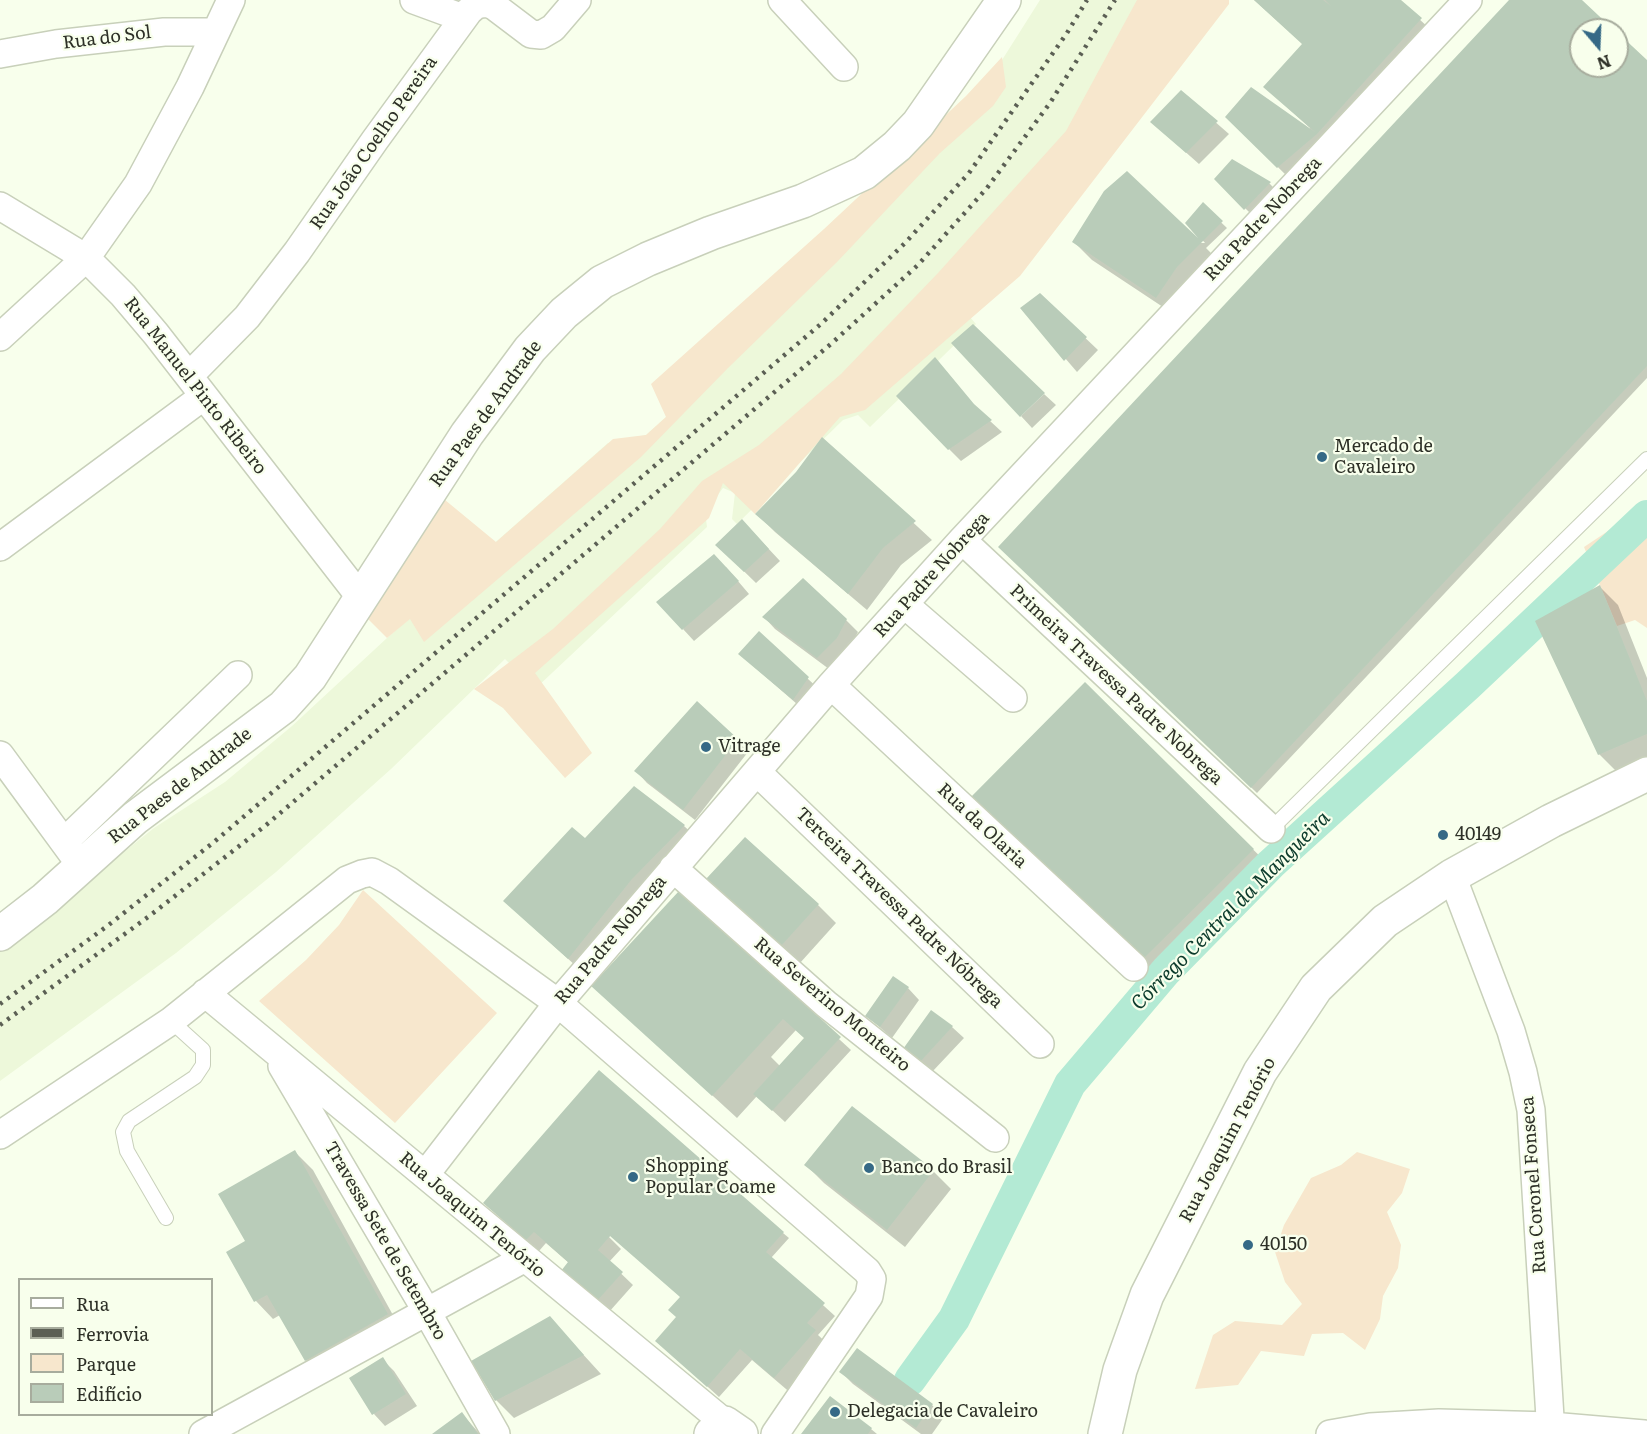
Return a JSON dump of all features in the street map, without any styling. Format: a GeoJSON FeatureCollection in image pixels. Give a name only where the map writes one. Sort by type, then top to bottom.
{"type":"FeatureCollection","features":[{"type":"Feature","properties":{"kind":"street"},"geometry":{"type":"LineString","coordinates":[[0,337],[86,258],[138,184],[190,87],[231,0]]}},
{"type":"Feature","properties":{"kind":"street"},"geometry":{"type":"LineString","coordinates":[[414,0],[463,18]]}},
{"type":"Feature","properties":{"kind":"street","name":"Rua João Coelho Pereira"},"geometry":{"type":"LineString","coordinates":[[0,547],[196,386],[297,252],[463,18],[476,5],[488,3],[531,34],[541,35],[553,28],[576,0]]}},
{"type":"Feature","properties":{"kind":"street"},"geometry":{"type":"LineString","coordinates":[[782,0],[844,67]]}},
{"type":"Feature","properties":{"kind":"street","name":"Rua Paes de Andrade"},"geometry":{"type":"LineString","coordinates":[[0,934],[45,899],[73,854],[135,818],[283,707],[309,677],[466,434],[530,349],[564,313],[602,282],[648,260],[711,233],[803,201],[864,173],[897,146],[918,124],[1004,0]]}},
{"type":"Feature","properties":{"kind":"street","name":"Rua Padre Nobrega"},"geometry":{"type":"LineString","coordinates":[[425,1175],[558,1003],[831,686],[962,540],[1468,0]]}},
{"type":"Feature","properties":{"kind":"street","name":"Rua do Sol"},"geometry":{"type":"LineString","coordinates":[[0,54],[56,44],[164,32],[215,32]]}},
{"type":"Feature","properties":{"kind":"street","name":"Rua Manuel Pinto Ribeiro"},"geometry":{"type":"LineString","coordinates":[[0,206],[86,258],[123,295],[361,597]]}},
{"type":"Feature","properties":{"kind":"street","name":"Primeira Travessa Padre Nobrega"},"geometry":{"type":"LineString","coordinates":[[962,540],[1271,829]]}},
{"type":"Feature","properties":{"kind":"street"},"geometry":{"type":"LineString","coordinates":[[904,604],[1012,698]]}},
{"type":"Feature","properties":{"kind":"street"},"geometry":{"type":"LineString","coordinates":[[0,755],[73,854],[237,675]]}},
{"type":"Feature","properties":{"kind":"street","name":"Rua da Olaria"},"geometry":{"type":"LineString","coordinates":[[831,686],[1134,967]]}},
{"type":"Feature","properties":{"kind":"street","name":"Terceira Travessa Padre Nóbrega"},"geometry":{"type":"LineString","coordinates":[[757,772],[1040,1044]]}},
{"type":"Feature","properties":{"kind":"street","name":"Rua Joaquim Tenório"},"geometry":{"type":"LineString","coordinates":[[1106,1434],[1120,1370],[1147,1295],[1260,1072],[1317,988],[1385,921],[1452,876],[1551,821],[1647,774]]}},
{"type":"Feature","properties":{"kind":"street","name":"Rua Severino Monteiro"},"geometry":{"type":"LineString","coordinates":[[673,868],[826,1004],[995,1138]]}},
{"type":"Feature","properties":{"kind":"street"},"geometry":{"type":"LineString","coordinates":[[0,1135],[171,1021],[347,880],[372,872],[389,880],[558,1003],[861,1265],[872,1279],[869,1296],[775,1434]]}},
{"type":"Feature","properties":{"kind":"street","name":"Rua Coronel Fonseca"},"geometry":{"type":"LineString","coordinates":[[1452,876],[1511,1031],[1531,1110],[1551,1430]]}},
{"type":"Feature","properties":{"kind":"street","name":"Rua Joaquim Tenório"},"geometry":{"type":"LineString","coordinates":[[205,993],[525,1258],[726,1430]]}},
{"type":"Feature","properties":{"kind":"street","name":"Travessa Sete de Setembro"},"geometry":{"type":"LineString","coordinates":[[272,1050],[427,1312],[496,1434]]}},
{"type":"Feature","properties":{"kind":"street"},"geometry":{"type":"LineString","coordinates":[[203,1434],[525,1258]]}},
{"type":"Feature","properties":{"kind":"street"},"geometry":{"type":"LineString","coordinates":[[1330,1434],[1370,1427],[1439,1423],[1644,1434]]}},
{"type":"Feature","properties":{"kind":"lane"},"geometry":{"type":"LineString","coordinates":[[1271,829],[1647,459]]}},
{"type":"Feature","properties":{"kind":"lane"},"geometry":{"type":"LineString","coordinates":[[166,1218],[127,1151],[123,1132],[129,1121],[195,1077],[202,1065],[203,1050],[171,1021]]}},
{"type":"Feature","properties":{"kind":"shaded area"},"geometry":{"type":"Polygon","coordinates":[[[1040,0],[1222,0],[969,316],[976,324],[870,427],[858,415],[843,420],[737,524],[732,519],[735,493],[723,488],[705,512],[707,527],[535,689],[505,659],[391,769],[276,872],[176,953],[0,1081],[0,951],[154,828],[225,782],[292,726],[387,638],[608,443],[646,435],[666,417],[666,404],[990,79],[1040,0]]]}},
{"type":"Feature","properties":{"kind":"green space"},"geometry":{"type":"Polygon","coordinates":[[[1137,0],[1229,0],[1229,4],[1020,276],[865,410],[840,417],[755,514],[723,483],[709,518],[535,673],[592,753],[565,778],[503,708],[474,689],[553,629],[660,529],[702,481],[759,445],[841,374],[938,273],[1066,131],[1137,0]]]}},
{"type":"Feature","properties":{"kind":"green space"},"geometry":{"type":"Polygon","coordinates":[[[1002,57],[1006,87],[993,106],[940,153],[837,262],[641,457],[424,642],[410,619],[387,638],[364,615],[439,495],[496,542],[613,439],[646,435],[666,417],[651,384],[824,229],[966,96],[1002,57]]]}},
{"type":"Feature","properties":{"kind":"green space"},"geometry":{"type":"Polygon","coordinates":[[[1647,509],[1647,628],[1635,620],[1617,626],[1584,547],[1638,511],[1647,509]]]}},
{"type":"Feature","properties":{"kind":"green space"},"geometry":{"type":"Polygon","coordinates":[[[363,890],[497,1013],[395,1123],[259,1001],[306,960],[339,925],[363,890]]]}},
{"type":"Feature","properties":{"kind":"green space"},"geometry":{"type":"Polygon","coordinates":[[[1357,1152],[1410,1169],[1402,1193],[1387,1212],[1401,1245],[1398,1268],[1383,1296],[1380,1319],[1365,1350],[1343,1333],[1312,1334],[1304,1356],[1261,1351],[1238,1385],[1195,1389],[1213,1335],[1235,1321],[1282,1325],[1302,1304],[1285,1282],[1275,1252],[1284,1225],[1311,1178],[1341,1165],[1357,1152]]]}},
{"type":"Feature","properties":{"kind":"building"},"geometry":{"type":"Polygon","coordinates":[[[1254,0],[1323,0],[1331,6],[1325,0],[1401,0],[1422,18],[1317,134],[1277,168],[1225,117],[1251,87],[1315,132],[1263,87],[1302,44],[1254,0]]]}},
{"type":"Feature","properties":{"kind":"building","name":"Mercado de Cavaleiro"},"geometry":{"type":"Polygon","coordinates":[[[1509,0],[1582,0],[1601,18],[1569,18],[1569,78],[1629,78],[1629,43],[1647,60],[1647,366],[1251,788],[998,547],[1509,0]]]}},
{"type":"Feature","properties":{"kind":"building"},"geometry":{"type":"Polygon","coordinates":[[[1181,90],[1218,121],[1186,153],[1150,122],[1181,90]]]}},
{"type":"Feature","properties":{"kind":"building"},"geometry":{"type":"Polygon","coordinates":[[[1232,159],[1271,182],[1244,210],[1214,179],[1232,159]]]}},
{"type":"Feature","properties":{"kind":"building"},"geometry":{"type":"Polygon","coordinates":[[[1127,171],[1198,238],[1185,223],[1203,202],[1223,221],[1177,267],[1156,298],[1072,242],[1104,191],[1127,171]]]}},
{"type":"Feature","properties":{"kind":"building"},"geometry":{"type":"Polygon","coordinates":[[[1040,293],[1087,337],[1064,361],[1020,308],[1040,293]]]}},
{"type":"Feature","properties":{"kind":"building"},"geometry":{"type":"Polygon","coordinates":[[[973,324],[1045,393],[1020,417],[951,343],[973,324]]]}},
{"type":"Feature","properties":{"kind":"building"},"geometry":{"type":"Polygon","coordinates":[[[935,357],[974,404],[992,420],[948,450],[896,396],[935,357]]]}},
{"type":"Feature","properties":{"kind":"building"},"geometry":{"type":"Polygon","coordinates":[[[822,437],[916,521],[883,548],[848,594],[755,514],[796,472],[822,437]]]}},
{"type":"Feature","properties":{"kind":"building"},"geometry":{"type":"Polygon","coordinates":[[[742,519],[769,549],[744,572],[715,545],[742,519]]]}},
{"type":"Feature","properties":{"kind":"building"},"geometry":{"type":"Polygon","coordinates":[[[714,554],[739,581],[682,630],[656,602],[714,554]]]}},
{"type":"Feature","properties":{"kind":"building"},"geometry":{"type":"Polygon","coordinates":[[[803,578],[847,619],[837,638],[817,658],[762,617],[803,578]]]}},
{"type":"Feature","properties":{"kind":"building"},"geometry":{"type":"Polygon","coordinates":[[[1600,585],[1647,701],[1647,734],[1598,755],[1535,621],[1600,585]]]}},
{"type":"Feature","properties":{"kind":"building"},"geometry":{"type":"Polygon","coordinates":[[[759,631],[809,677],[793,700],[738,654],[759,631]]]}},
{"type":"Feature","properties":{"kind":"building"},"geometry":{"type":"Polygon","coordinates":[[[1085,682],[1254,849],[1139,963],[966,802],[1085,682]]]}},
{"type":"Feature","properties":{"kind":"building"},"geometry":{"type":"Polygon","coordinates":[[[697,701],[738,739],[683,810],[634,771],[697,701]]]}},
{"type":"Feature","properties":{"kind":"building"},"geometry":{"type":"Polygon","coordinates":[[[634,786],[685,825],[632,879],[568,959],[503,901],[572,827],[585,838],[634,786]]]}},
{"type":"Feature","properties":{"kind":"building"},"geometry":{"type":"Polygon","coordinates":[[[745,837],[819,904],[781,946],[706,879],[745,837]]]}},
{"type":"Feature","properties":{"kind":"building"},"geometry":{"type":"Polygon","coordinates":[[[679,891],[841,1037],[772,1111],[753,1094],[804,1038],[783,1019],[712,1096],[591,986],[679,891]]]}},
{"type":"Feature","properties":{"kind":"building"},"geometry":{"type":"Polygon","coordinates":[[[893,976],[909,987],[880,1027],[865,1016],[893,976]]]}},
{"type":"Feature","properties":{"kind":"building"},"geometry":{"type":"Polygon","coordinates":[[[931,1010],[953,1026],[920,1062],[903,1049],[931,1010]]]}},
{"type":"Feature","properties":{"kind":"building","name":"Shopping Popular Coame"},"geometry":{"type":"Polygon","coordinates":[[[599,1070],[784,1232],[766,1252],[825,1303],[807,1323],[816,1330],[774,1378],[740,1349],[707,1387],[655,1341],[676,1317],[668,1310],[680,1297],[610,1236],[598,1250],[623,1272],[596,1302],[561,1271],[568,1262],[534,1232],[526,1240],[483,1203],[599,1070]]]}},
{"type":"Feature","properties":{"kind":"building","name":"Banco do Brasil"},"geometry":{"type":"Polygon","coordinates":[[[852,1106],[934,1170],[887,1230],[804,1165],[852,1106]]]}},
{"type":"Feature","properties":{"kind":"building"},"geometry":{"type":"Polygon","coordinates":[[[295,1150],[388,1314],[305,1361],[267,1295],[254,1302],[226,1252],[245,1241],[218,1194],[295,1150]]]}},
{"type":"Feature","properties":{"kind":"building"},"geometry":{"type":"Polygon","coordinates":[[[550,1316],[584,1355],[495,1401],[471,1361],[550,1316]]]}},
{"type":"Feature","properties":{"kind":"building"},"geometry":{"type":"Polygon","coordinates":[[[857,1348],[933,1404],[916,1428],[839,1372],[857,1348]]]}},
{"type":"Feature","properties":{"kind":"building"},"geometry":{"type":"Polygon","coordinates":[[[383,1357],[406,1394],[372,1415],[349,1378],[383,1357]]]}},
{"type":"Feature","properties":{"kind":"building","name":"Delegacia de Cavaleiro"},"geometry":{"type":"Polygon","coordinates":[[[830,1396],[872,1428],[868,1434],[801,1434],[830,1396]]]}},
{"type":"Feature","properties":{"kind":"building"},"geometry":{"type":"Polygon","coordinates":[[[462,1412],[478,1434],[432,1434],[462,1412]]]}},
{"type":"Feature","properties":{"kind":"waterway","name":"Córrego Central da Mangueira"},"geometry":{"type":"LineString","coordinates":[[910,1380],[954,1319],[1070,1084],[1166,971],[1271,864],[1468,685],[1647,516]]}},
{"type":"Feature","properties":{"kind":"railway"},"geometry":{"type":"LineString","coordinates":[[0,1004],[106,927],[214,842],[822,323],[905,243],[969,173],[1067,33],[1087,0]]}},
{"type":"Feature","properties":{"kind":"railway"},"geometry":{"type":"LineString","coordinates":[[0,1025],[148,917],[265,826],[832,343],[918,265],[987,188],[1050,103],[1115,0]]}},
{"type":"Feature","properties":{"kind":"place","name":"Mercado de Cavaleiro"},"geometry":{"type":"Point","coordinates":[1322,457]}},
{"type":"Feature","properties":{"kind":"place","name":"Vitrage"},"geometry":{"type":"Point","coordinates":[706,747]}},
{"type":"Feature","properties":{"kind":"place","name":"40149"},"geometry":{"type":"Point","coordinates":[1443,835]}},
{"type":"Feature","properties":{"kind":"place","name":"Banco do Brasil"},"geometry":{"type":"Point","coordinates":[869,1168]}},
{"type":"Feature","properties":{"kind":"place","name":"Shopping Popular Coame"},"geometry":{"type":"Point","coordinates":[633,1177]}},
{"type":"Feature","properties":{"kind":"place","name":"40150"},"geometry":{"type":"Point","coordinates":[1248,1245]}},
{"type":"Feature","properties":{"kind":"place","name":"Delegacia de Cavaleiro"},"geometry":{"type":"Point","coordinates":[835,1412]}}]}
